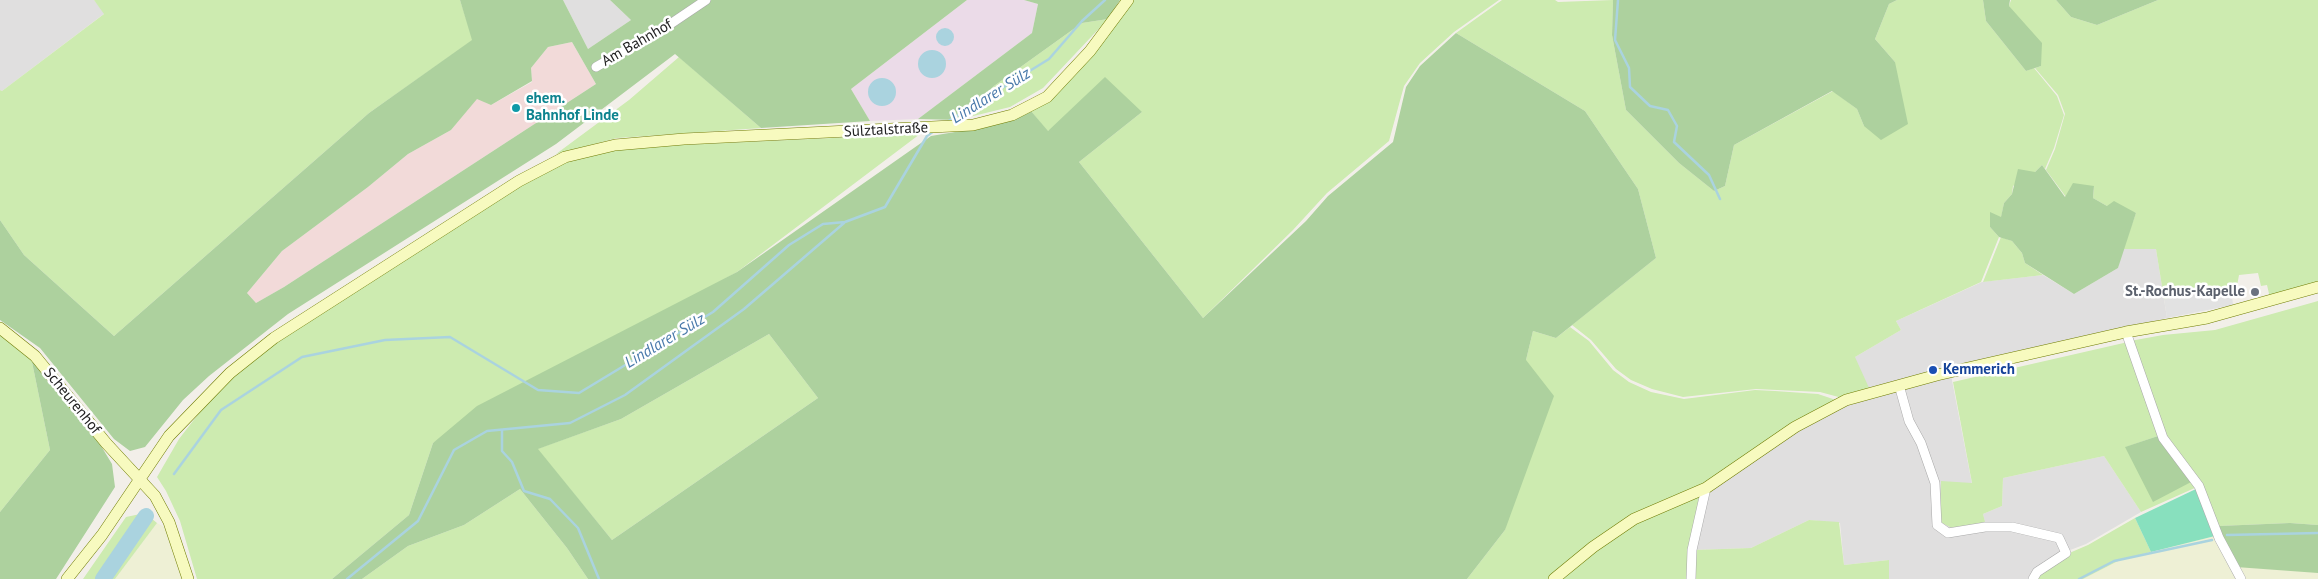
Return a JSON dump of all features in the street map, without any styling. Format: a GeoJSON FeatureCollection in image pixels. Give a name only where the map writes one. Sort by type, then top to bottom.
{"type":"FeatureCollection","features":[{"type":"Feature","properties":{"kind":"main road","name":"Sülztalstraße"},"geometry":{"type":"LineString","coordinates":[[67,579],[97,542],[169,436],[196,406],[238,367],[274,338],[519,181],[565,157],[615,144],[773,134],[952,126],[973,124],[1012,115],[1047,97],[1090,51],[1128,0]]}},
{"type":"Feature","properties":{"kind":"main road"},"geometry":{"type":"LineString","coordinates":[[1554,579],[1593,547],[1634,519],[1706,488],[1820,412],[1846,400],[1899,385],[2126,332],[2207,318],[2318,287]]}},
{"type":"Feature","properties":{"kind":"main road","name":"Scheurenhof"},"geometry":{"type":"LineString","coordinates":[[0,328],[35,356],[106,443],[155,496],[169,522],[188,579]]}},
{"type":"Feature","properties":{"kind":"street","name":"Am Bahnhof"},"geometry":{"type":"LineString","coordinates":[[596,67],[663,29],[703,1]]}},
{"type":"Feature","properties":{"kind":"street"},"geometry":{"type":"LineString","coordinates":[[2126,332],[2163,438],[2199,486],[2219,538],[2241,579]]}},
{"type":"Feature","properties":{"kind":"street"},"geometry":{"type":"LineString","coordinates":[[1899,385],[1909,421],[1921,443],[1936,483],[1937,526],[1948,532],[1985,527],[2012,527],[2059,538],[2066,553],[2037,572],[2033,579]]}},
{"type":"Feature","properties":{"kind":"street"},"geometry":{"type":"LineString","coordinates":[[1691,579],[1692,550],[1706,488]]}},
{"type":"Feature","properties":{"kind":"shaded area"},"geometry":{"type":"Polygon","coordinates":[[[0,0],[94,0],[105,13],[2,91],[0,90],[0,0]]]}},
{"type":"Feature","properties":{"kind":"shaded area"},"geometry":{"type":"Polygon","coordinates":[[[563,0],[610,0],[631,20],[588,49],[563,0]]]}},
{"type":"Feature","properties":{"kind":"shaded area"},"geometry":{"type":"Polygon","coordinates":[[[967,0],[1024,0],[1038,4],[1032,33],[918,119],[870,121],[851,89],[967,0]]]}},
{"type":"Feature","properties":{"kind":"shaded area"},"geometry":{"type":"Polygon","coordinates":[[[572,42],[596,84],[284,287],[256,303],[247,293],[282,251],[368,187],[408,154],[451,130],[477,98],[491,105],[532,82],[531,68],[548,47],[572,42]]]}},
{"type":"Feature","properties":{"kind":"shaded area"},"geometry":{"type":"Polygon","coordinates":[[[2123,249],[2156,249],[2167,318],[1950,370],[1972,484],[1985,522],[1983,514],[2002,506],[2003,478],[2104,456],[2141,512],[2086,544],[2065,552],[2030,579],[1889,579],[1889,560],[1844,565],[1840,523],[1809,520],[1751,548],[1694,550],[1708,491],[1797,430],[1845,402],[1855,357],[1901,330],[1896,321],[1982,282],[2043,275],[2074,294],[2118,268],[2123,249]]]}},
{"type":"Feature","properties":{"kind":"shaded area"},"geometry":{"type":"Polygon","coordinates":[[[2231,287],[2233,305],[2167,318],[2164,299],[2231,287]]]}},
{"type":"Feature","properties":{"kind":"green space"},"geometry":{"type":"Polygon","coordinates":[[[94,0],[460,0],[473,40],[369,113],[114,336],[24,255],[0,220],[0,90],[2,91],[104,14],[94,0]]]}},
{"type":"Feature","properties":{"kind":"green space"},"geometry":{"type":"Polygon","coordinates":[[[460,0],[563,0],[588,49],[631,20],[610,0],[967,0],[851,89],[870,121],[761,128],[675,54],[556,144],[288,314],[209,376],[183,400],[145,447],[130,451],[114,439],[40,348],[0,320],[0,220],[24,255],[114,336],[369,113],[472,40],[460,0]],[[572,42],[548,47],[531,68],[532,81],[491,105],[477,99],[451,130],[408,154],[368,187],[282,251],[247,293],[256,303],[284,287],[596,84],[572,42]]]}},
{"type":"Feature","properties":{"kind":"green space"},"geometry":{"type":"Polygon","coordinates":[[[1024,0],[1120,0],[1108,19],[1082,23],[994,86],[957,120],[918,119],[1032,33],[1038,4],[1024,0]]]}},
{"type":"Feature","properties":{"kind":"green space"},"geometry":{"type":"Polygon","coordinates":[[[1134,0],[1499,0],[1454,32],[1420,63],[1404,86],[1389,141],[1327,193],[1293,230],[1203,318],[1079,162],[1142,112],[1047,131],[1031,111],[1092,54],[1134,0]]]}},
{"type":"Feature","properties":{"kind":"green space"},"geometry":{"type":"Polygon","coordinates":[[[1502,0],[1555,0],[1558,2],[1613,0],[1612,35],[1626,110],[1679,163],[1714,191],[1725,186],[1734,145],[1833,91],[1857,109],[1864,126],[1895,62],[1875,39],[1889,4],[1897,0],[1983,0],[1986,21],[2026,71],[2034,68],[2057,96],[2064,115],[2054,148],[2045,169],[2042,165],[2035,172],[2013,186],[2012,194],[2004,203],[2001,218],[1990,213],[1990,227],[1999,237],[1981,282],[1896,321],[1901,330],[1855,357],[1870,390],[1846,399],[1820,392],[1756,389],[1683,397],[1652,389],[1631,380],[1616,369],[1591,340],[1572,325],[1656,258],[1638,189],[1585,111],[1456,33],[1502,0]]]}},
{"type":"Feature","properties":{"kind":"green space"},"geometry":{"type":"Polygon","coordinates":[[[1613,0],[1897,0],[1889,4],[1875,39],[1895,62],[1908,124],[1881,140],[1864,126],[1857,109],[1832,91],[1734,145],[1725,186],[1714,191],[1679,163],[1626,110],[1612,35],[1613,0]]]}},
{"type":"Feature","properties":{"kind":"green space"},"geometry":{"type":"Polygon","coordinates":[[[1983,0],[2010,0],[2009,6],[2042,43],[2041,66],[2026,71],[1986,21],[1983,0]]]}},
{"type":"Feature","properties":{"kind":"green space"},"geometry":{"type":"Polygon","coordinates":[[[2011,0],[2056,0],[2071,17],[2097,25],[2158,0],[2318,0],[2318,284],[2270,298],[2267,285],[2261,286],[2258,273],[2239,275],[2237,286],[2164,299],[2156,249],[2123,249],[2136,213],[2107,206],[2093,198],[2094,186],[2066,197],[2046,170],[2055,149],[2065,114],[2058,95],[2035,68],[2041,66],[2009,6],[2011,0]]]}},
{"type":"Feature","properties":{"kind":"green space"},"geometry":{"type":"Polygon","coordinates":[[[2056,0],[2158,0],[2097,25],[2071,17],[2056,0]]]}},
{"type":"Feature","properties":{"kind":"green space"},"geometry":{"type":"Polygon","coordinates":[[[1108,19],[1043,88],[1010,107],[957,120],[994,86],[1082,23],[1108,19]]]}},
{"type":"Feature","properties":{"kind":"green space"},"geometry":{"type":"Polygon","coordinates":[[[1456,33],[1585,111],[1638,189],[1656,258],[1556,338],[1533,331],[1526,360],[1554,396],[1505,530],[1467,579],[588,579],[567,548],[520,489],[464,525],[408,546],[362,579],[332,579],[409,515],[433,443],[477,406],[737,272],[931,136],[973,129],[1031,111],[1048,131],[1105,77],[1142,112],[1079,162],[1203,318],[1306,221],[1328,196],[1393,142],[1406,87],[1420,66],[1456,33]],[[769,334],[621,419],[538,449],[612,540],[818,398],[769,334]]]}},
{"type":"Feature","properties":{"kind":"green space"},"geometry":{"type":"Polygon","coordinates":[[[679,57],[761,128],[617,138],[556,154],[629,100],[679,57]]]}},
{"type":"Feature","properties":{"kind":"green space"},"geometry":{"type":"Polygon","coordinates":[[[920,134],[737,272],[433,443],[409,515],[332,579],[197,579],[180,521],[157,477],[179,439],[203,408],[234,375],[280,339],[522,183],[568,159],[615,148],[920,134]]]}},
{"type":"Feature","properties":{"kind":"green space"},"geometry":{"type":"Polygon","coordinates":[[[2042,165],[2065,197],[2073,183],[2094,186],[2093,198],[2107,206],[2114,201],[2136,213],[2118,268],[2074,294],[2025,263],[2022,253],[2012,241],[1999,237],[1990,227],[1990,212],[2001,217],[2004,203],[2012,194],[2018,169],[2035,172],[2042,165]]]}},
{"type":"Feature","properties":{"kind":"green space"},"geometry":{"type":"Polygon","coordinates":[[[2001,237],[2012,241],[2022,253],[2025,263],[2043,275],[1983,282],[2001,237]]]}},
{"type":"Feature","properties":{"kind":"green space"},"geometry":{"type":"Polygon","coordinates":[[[2318,301],[2318,525],[2290,523],[2219,526],[2203,485],[2164,437],[2130,341],[2163,335],[2215,330],[2318,301]]]}},
{"type":"Feature","properties":{"kind":"green space"},"geometry":{"type":"Polygon","coordinates":[[[1570,327],[1589,341],[1613,370],[1629,382],[1651,392],[1684,399],[1755,390],[1818,394],[1839,401],[1702,494],[1689,579],[1467,579],[1505,530],[1526,360],[1533,331],[1556,338],[1570,327]]]}},
{"type":"Feature","properties":{"kind":"green space"},"geometry":{"type":"Polygon","coordinates":[[[0,332],[31,357],[50,450],[0,512],[0,332]]]}},
{"type":"Feature","properties":{"kind":"green space"},"geometry":{"type":"Polygon","coordinates":[[[769,334],[818,398],[612,540],[537,449],[621,419],[769,334]]]}},
{"type":"Feature","properties":{"kind":"green space"},"geometry":{"type":"Polygon","coordinates":[[[2128,342],[2161,435],[2126,447],[2193,481],[2197,487],[2141,512],[2104,456],[2003,478],[2002,506],[1983,514],[1985,522],[1954,529],[1940,522],[1941,481],[1972,483],[1953,382],[2128,342]]]}},
{"type":"Feature","properties":{"kind":"green space"},"geometry":{"type":"Polygon","coordinates":[[[31,357],[92,431],[112,464],[115,487],[56,579],[0,579],[0,512],[50,450],[31,357]]]}},
{"type":"Feature","properties":{"kind":"green space"},"geometry":{"type":"Polygon","coordinates":[[[2161,435],[2193,481],[2153,502],[2125,447],[2161,435]]]}},
{"type":"Feature","properties":{"kind":"green space"},"geometry":{"type":"Polygon","coordinates":[[[2198,488],[2215,536],[2151,552],[2135,518],[2198,488]]]}},
{"type":"Feature","properties":{"kind":"green space"},"geometry":{"type":"Polygon","coordinates":[[[520,489],[567,548],[588,579],[362,579],[408,546],[464,525],[520,489]]]}},
{"type":"Feature","properties":{"kind":"green space"},"geometry":{"type":"Polygon","coordinates":[[[145,513],[157,523],[115,579],[83,579],[126,517],[145,513]]]}},
{"type":"Feature","properties":{"kind":"green space"},"geometry":{"type":"Polygon","coordinates":[[[2135,518],[2151,552],[2122,559],[2083,579],[2034,579],[2067,554],[2088,545],[2135,518]]]}},
{"type":"Feature","properties":{"kind":"green space"},"geometry":{"type":"Polygon","coordinates":[[[1809,520],[1839,522],[1844,565],[1889,560],[1889,579],[1694,579],[1694,550],[1751,548],[1809,520]]]}},
{"type":"Feature","properties":{"kind":"green space"},"geometry":{"type":"Polygon","coordinates":[[[157,523],[166,528],[183,579],[115,579],[157,523]]]}},
{"type":"Feature","properties":{"kind":"green space"},"geometry":{"type":"Polygon","coordinates":[[[2290,523],[2318,525],[2318,573],[2236,567],[2222,539],[2219,526],[2290,523]]]}},
{"type":"Feature","properties":{"kind":"green space"},"geometry":{"type":"Polygon","coordinates":[[[2215,536],[2318,573],[2318,579],[2083,579],[2122,559],[2215,536]]]}},
{"type":"Feature","properties":{"kind":"water"},"geometry":{"type":"Polygon","coordinates":[[[941,28],[949,28],[954,33],[952,44],[941,46],[936,41],[936,33],[941,28]]]}},
{"type":"Feature","properties":{"kind":"water"},"geometry":{"type":"Polygon","coordinates":[[[932,50],[942,54],[946,64],[942,74],[932,78],[922,74],[918,64],[922,54],[932,50]]]}},
{"type":"Feature","properties":{"kind":"water"},"geometry":{"type":"Polygon","coordinates":[[[882,78],[892,82],[896,92],[892,102],[882,106],[872,102],[868,92],[872,82],[882,78]]]}},
{"type":"Feature","properties":{"kind":"waterway","name":"Lindlarer Sülz"},"geometry":{"type":"LineString","coordinates":[[947,122],[1049,59],[1082,21],[1105,0]]}},
{"type":"Feature","properties":{"kind":"waterway"},"geometry":{"type":"LineString","coordinates":[[1618,0],[1615,40],[1629,68],[1630,87],[1650,106],[1668,110],[1677,126],[1674,142],[1709,175],[1720,199]]}},
{"type":"Feature","properties":{"kind":"waterway","name":"Lindlarer Sülz"},"geometry":{"type":"LineString","coordinates":[[174,474],[221,410],[302,357],[385,340],[450,337],[538,390],[579,393],[713,312],[789,245],[823,224],[845,222],[885,207],[927,136],[934,131]]}},
{"type":"Feature","properties":{"kind":"waterway"},"geometry":{"type":"LineString","coordinates":[[347,579],[418,521],[454,450],[487,431],[570,423],[625,395],[744,309],[844,223]]}},
{"type":"Feature","properties":{"kind":"waterway"},"geometry":{"type":"LineString","coordinates":[[502,430],[502,451],[512,462],[524,491],[550,499],[578,528],[599,579]]}},
{"type":"Feature","properties":{"kind":"waterway","name":"Lindlarer Sülz"},"geometry":{"type":"LineString","coordinates":[[103,579],[146,516]]}},
{"type":"Feature","properties":{"kind":"waterway"},"geometry":{"type":"LineString","coordinates":[[2227,535],[2318,533]]}},
{"type":"Feature","properties":{"kind":"waterway"},"geometry":{"type":"LineString","coordinates":[[2079,579],[2114,561],[2212,540]]}},
{"type":"Feature","properties":{"kind":"place","name":"ehem. Bahnhof Linde"},"geometry":{"type":"Point","coordinates":[516,108]}},
{"type":"Feature","properties":{"kind":"place","name":"St.-Rochus-Kapelle"},"geometry":{"type":"Point","coordinates":[2255,292]}},
{"type":"Feature","properties":{"kind":"place","name":"Kemmerich"},"geometry":{"type":"Point","coordinates":[1933,370]}}]}
